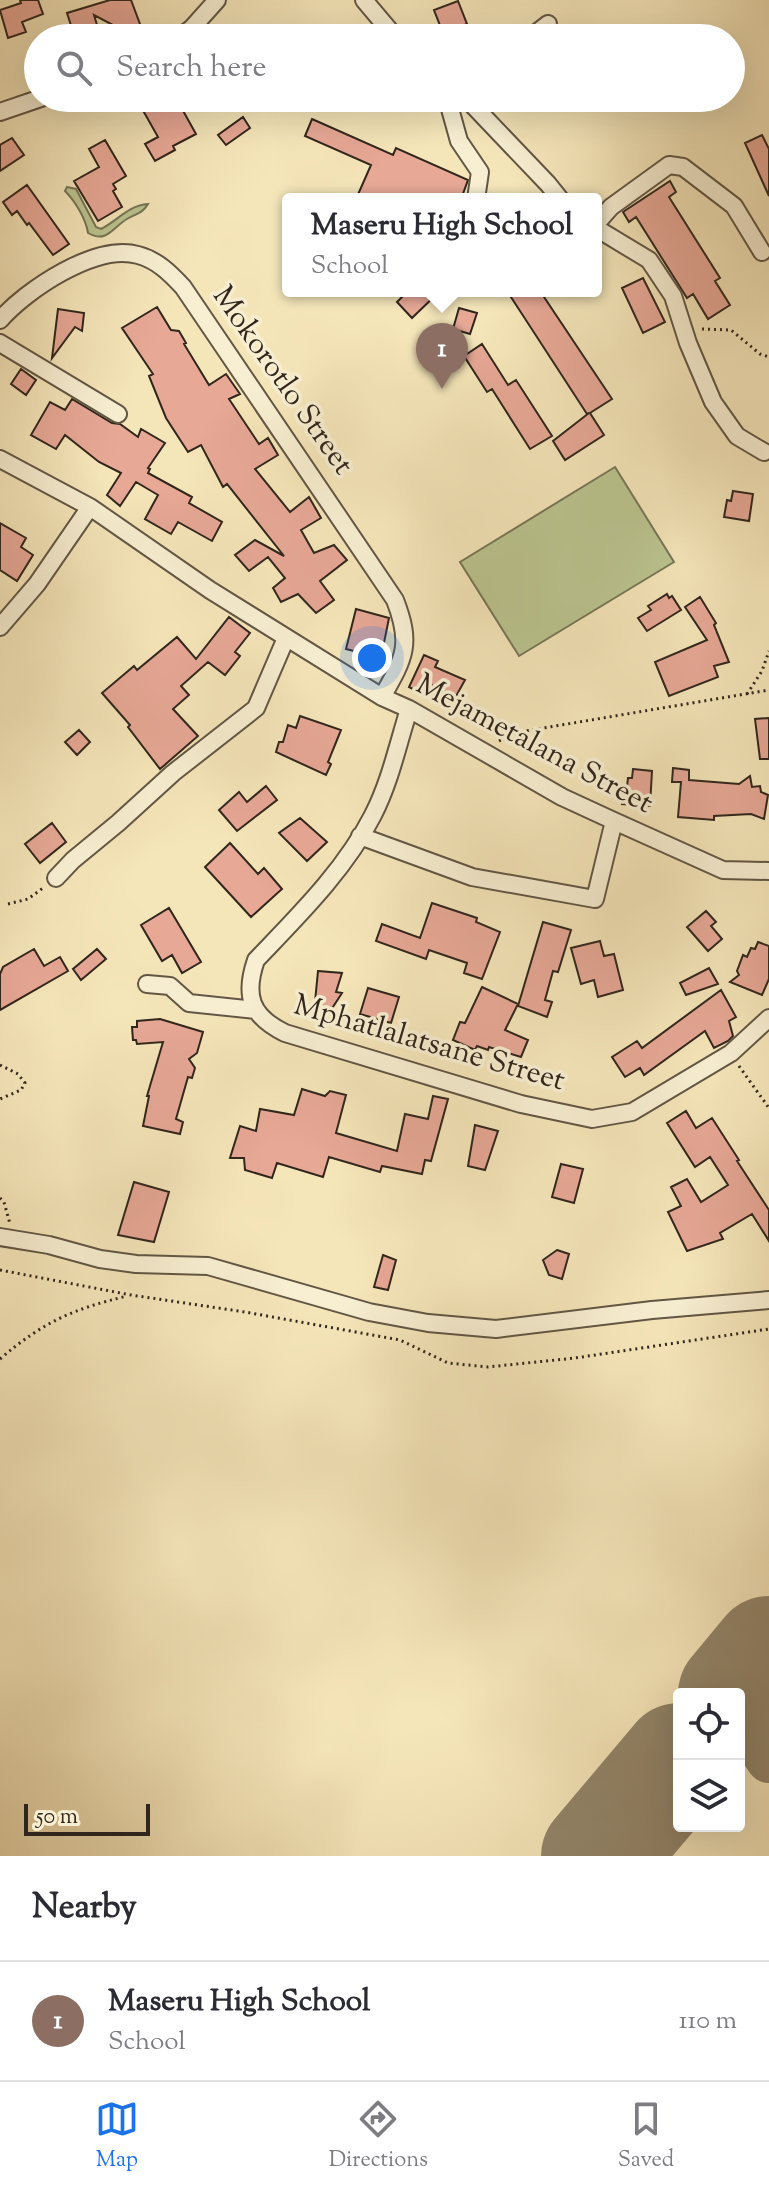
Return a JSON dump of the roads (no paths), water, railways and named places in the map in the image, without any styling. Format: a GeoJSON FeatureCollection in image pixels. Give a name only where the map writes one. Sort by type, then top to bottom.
{"type":"FeatureCollection","features":[{"type":"Feature","properties":{"kind":"street"},"geometry":{"type":"LineString","coordinates":[[196,24],[217,0]]}},
{"type":"Feature","properties":{"kind":"street"},"geometry":{"type":"LineString","coordinates":[[364,0],[384,24]]}},
{"type":"Feature","properties":{"kind":"street"},"geometry":{"type":"LineString","coordinates":[[0,112],[24,104]]}},
{"type":"Feature","properties":{"kind":"street"},"geometry":{"type":"LineString","coordinates":[[451,112],[459,141],[480,172],[477,193]]}},
{"type":"Feature","properties":{"kind":"street"},"geometry":{"type":"LineString","coordinates":[[480,112],[555,193]]}},
{"type":"Feature","properties":{"kind":"street"},"geometry":{"type":"LineString","coordinates":[[602,218],[611,207],[669,165],[683,167],[734,206],[762,252]]}},
{"type":"Feature","properties":{"kind":"street"},"geometry":{"type":"LineString","coordinates":[[602,230],[649,260],[673,296],[713,402],[737,436],[764,452]]}},
{"type":"Feature","properties":{"kind":"street","name":"Mokorotlo Street"},"geometry":{"type":"LineString","coordinates":[[0,320],[49,281],[85,261],[116,254],[134,254],[154,260],[169,272],[183,287],[271,413],[395,600],[406,627],[405,646],[400,666],[382,697]]}},
{"type":"Feature","properties":{"kind":"street"},"geometry":{"type":"LineString","coordinates":[[0,343],[118,414]]}},
{"type":"Feature","properties":{"kind":"street","name":"Mejametalana Street"},"geometry":{"type":"LineString","coordinates":[[0,459],[90,507],[286,638],[487,756],[614,821],[723,870],[769,871]]}},
{"type":"Feature","properties":{"kind":"street"},"geometry":{"type":"LineString","coordinates":[[0,627],[37,584],[90,507]]}},
{"type":"Feature","properties":{"kind":"street"},"geometry":{"type":"LineString","coordinates":[[56,878],[173,773],[256,708],[286,638]]}},
{"type":"Feature","properties":{"kind":"street","name":"Mphatlalatsane Street"},"geometry":{"type":"LineString","coordinates":[[409,709],[386,786],[373,815],[337,869],[256,960],[250,978],[250,999],[267,1024],[285,1033],[521,1104],[592,1119],[613,1118],[632,1112],[731,1053],[769,1018]]}},
{"type":"Feature","properties":{"kind":"street"},"geometry":{"type":"LineString","coordinates":[[360,836],[472,877],[595,899],[614,821]]}},
{"type":"Feature","properties":{"kind":"street"},"geometry":{"type":"LineString","coordinates":[[147,984],[170,986],[189,1003],[256,1010]]}},
{"type":"Feature","properties":{"kind":"street"},"geometry":{"type":"LineString","coordinates":[[7,1239],[136,1264],[208,1266],[369,1312],[428,1323],[496,1329],[652,1310],[769,1300]]}},
{"type":"Feature","properties":{"kind":"place","name":"Maseru High School"},"geometry":{"type":"Point","coordinates":[442,389]}}]}
